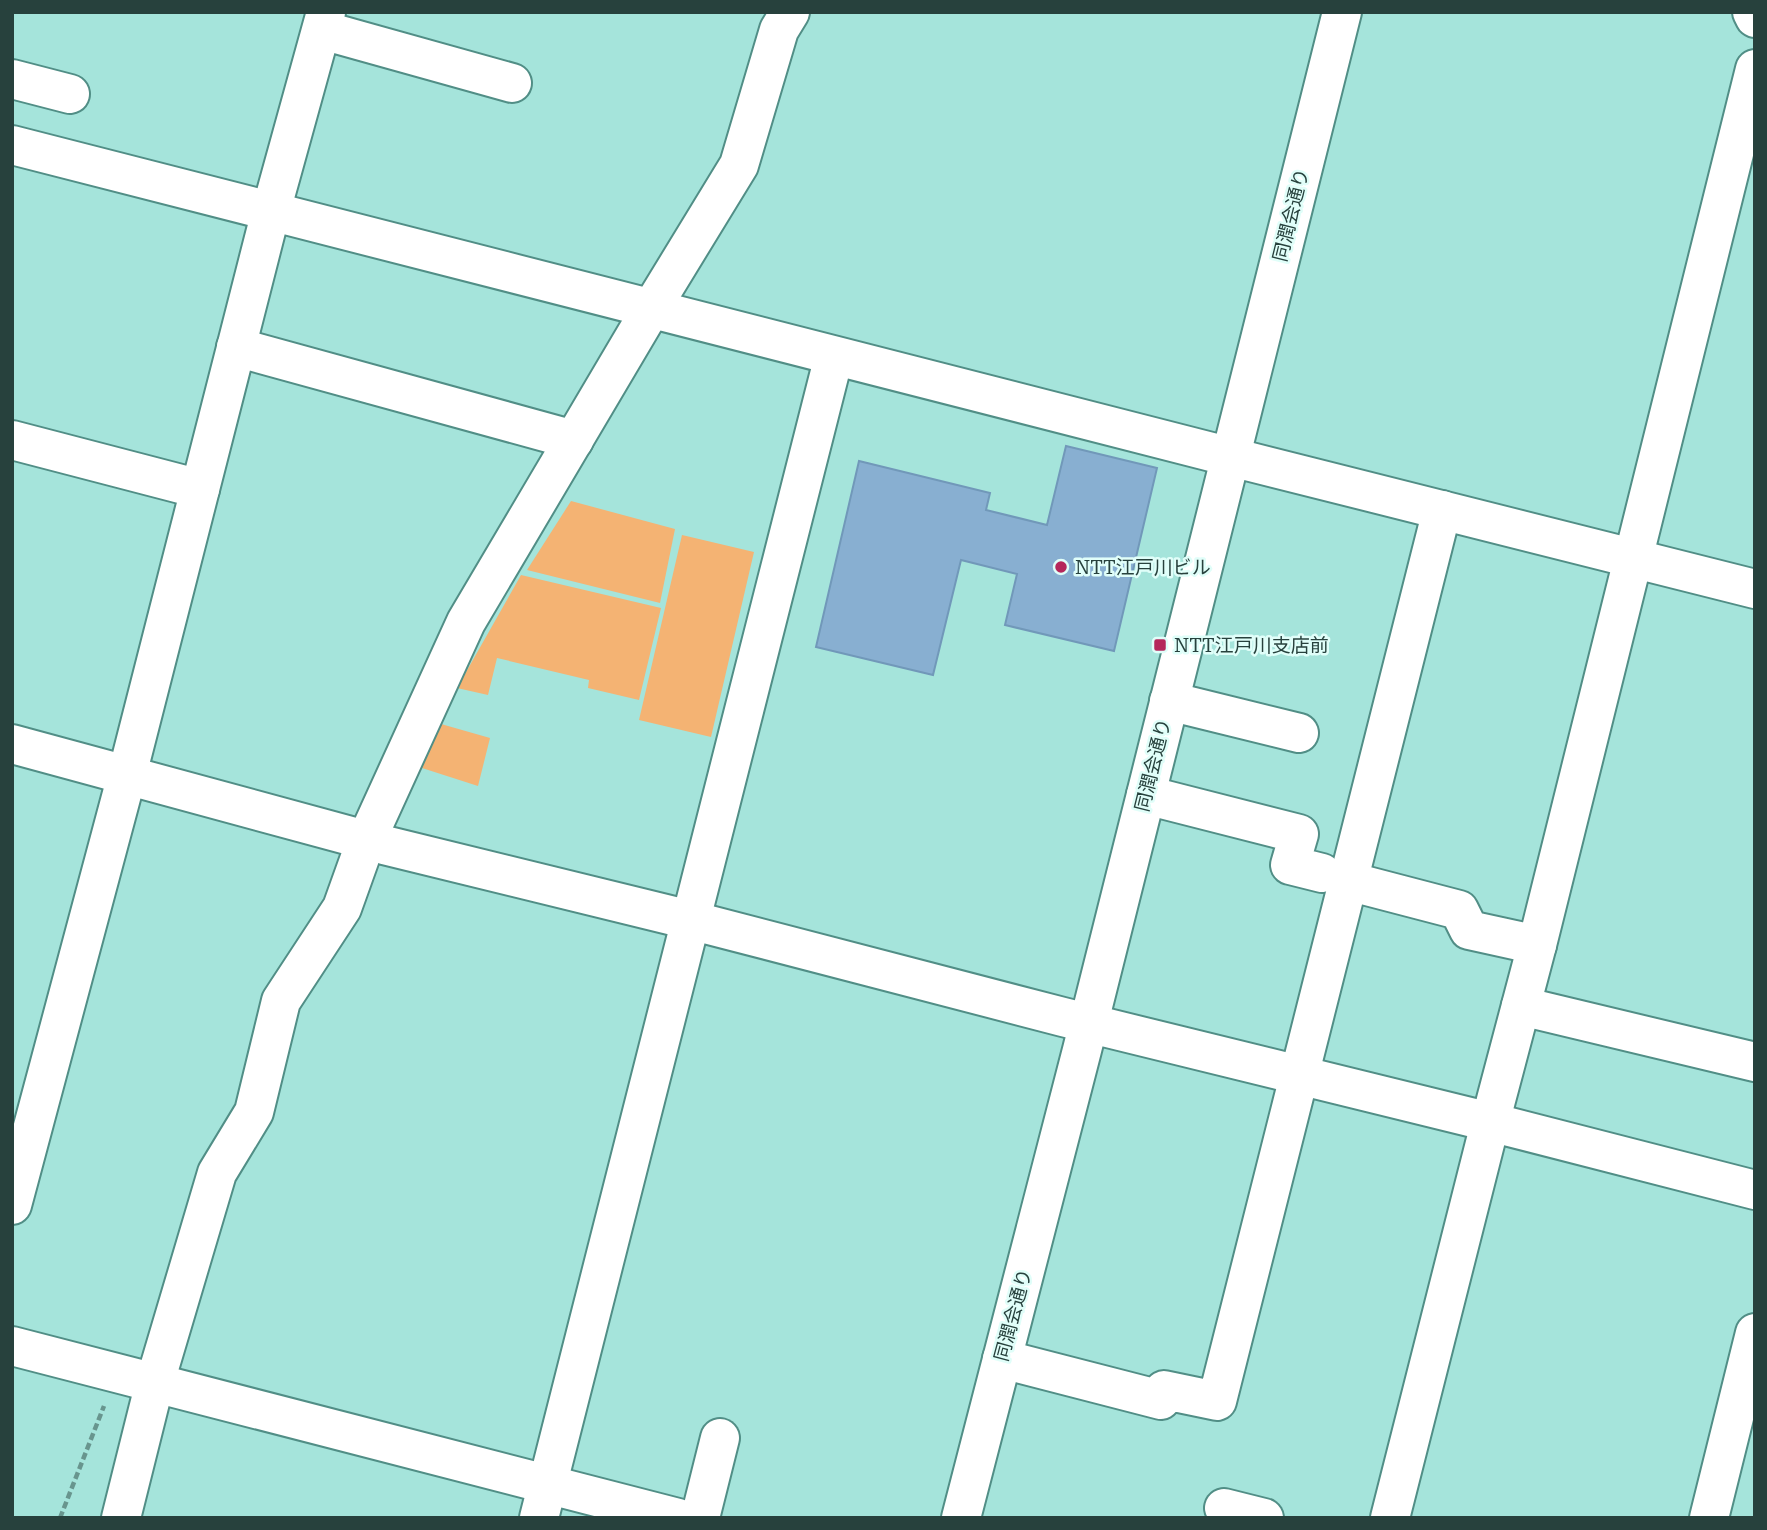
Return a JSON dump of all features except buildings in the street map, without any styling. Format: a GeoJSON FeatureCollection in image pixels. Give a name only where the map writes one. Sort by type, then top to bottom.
{"type":"FeatureCollection","features":[{"type":"Feature","properties":{"kind":"street"},"geometry":{"type":"LineString","coordinates":[[130,1516],[155,1382],[217,1173],[254,1112],[281,1001],[342,908],[366,841],[467,622],[739,165],[779,30],[790,12]]}},
{"type":"Feature","properties":{"kind":"street","name":"同潤会通り"},"geometry":{"type":"LineString","coordinates":[[961,1518],[1342,12]]}},
{"type":"Feature","properties":{"kind":"street"},"geometry":{"type":"LineString","coordinates":[[1752,12],[1755,18]]}},
{"type":"Feature","properties":{"kind":"street"},"geometry":{"type":"LineString","coordinates":[[12,1205],[127,775],[271,211],[324,21],[512,83]]}},
{"type":"Feature","properties":{"kind":"street"},"geometry":{"type":"LineString","coordinates":[[1390,1518],[1537,945],[1755,69]]}},
{"type":"Feature","properties":{"kind":"street"},"geometry":{"type":"LineString","coordinates":[[12,79],[70,94]]}},
{"type":"Feature","properties":{"kind":"street"},"geometry":{"type":"LineString","coordinates":[[12,145],[1755,589]]}},
{"type":"Feature","properties":{"kind":"street"},"geometry":{"type":"LineString","coordinates":[[236,347],[574,440]]}},
{"type":"Feature","properties":{"kind":"street"},"geometry":{"type":"LineString","coordinates":[[543,1501],[834,356]]}},
{"type":"Feature","properties":{"kind":"street"},"geometry":{"type":"LineString","coordinates":[[12,440],[200,489]]}},
{"type":"Feature","properties":{"kind":"street"},"geometry":{"type":"LineString","coordinates":[[1002,1359],[1161,1399],[1164,1390],[1217,1401],[1298,1075],[1335,877],[1442,510]]}},
{"type":"Feature","properties":{"kind":"street"},"geometry":{"type":"LineString","coordinates":[[1169,701],[1299,733]]}},
{"type":"Feature","properties":{"kind":"street"},"geometry":{"type":"LineString","coordinates":[[12,744],[366,841],[691,920],[1088,1023],[1755,1190]]}},
{"type":"Feature","properties":{"kind":"street"},"geometry":{"type":"LineString","coordinates":[[1146,795],[1298,834],[1290,865],[1459,910],[1469,930],[1537,945]]}},
{"type":"Feature","properties":{"kind":"street"},"geometry":{"type":"LineString","coordinates":[[1521,1006],[1755,1062]]}},
{"type":"Feature","properties":{"kind":"street"},"geometry":{"type":"LineString","coordinates":[[12,1346],[155,1382],[543,1501],[678,1518]]}},
{"type":"Feature","properties":{"kind":"street"},"geometry":{"type":"LineString","coordinates":[[1709,1518],[1753,1346]]}},
{"type":"Feature","properties":{"kind":"street"},"geometry":{"type":"LineString","coordinates":[[701,1518],[720,1438]]}},
{"type":"Feature","properties":{"kind":"street"},"geometry":{"type":"LineString","coordinates":[[1224,1508],[1265,1518]]}},
{"type":"Feature","properties":{"kind":"shaded area"},"geometry":{"type":"Polygon","coordinates":[[[571,501],[675,529],[660,603],[527,570],[571,501]]]}},
{"type":"Feature","properties":{"kind":"shaded area"},"geometry":{"type":"Polygon","coordinates":[[[682,535],[754,552],[711,737],[639,720],[682,535]]]}},
{"type":"Feature","properties":{"kind":"shaded area"},"geometry":{"type":"Polygon","coordinates":[[[521,575],[661,608],[639,700],[588,688],[589,680],[497,658],[488,695],[457,688],[521,575]]]}},
{"type":"Feature","properties":{"kind":"shaded area"},"geometry":{"type":"Polygon","coordinates":[[[441,724],[490,738],[478,786],[422,768],[441,724]]]}},
{"type":"Feature","properties":{"kind":"place","name":"NTT江戸川ビル"},"geometry":{"type":"Point","coordinates":[1061,567]}},
{"type":"Feature","properties":{"kind":"place","name":"NTT江戸川支店前"},"geometry":{"type":"Point","coordinates":[1160,645]}}]}
